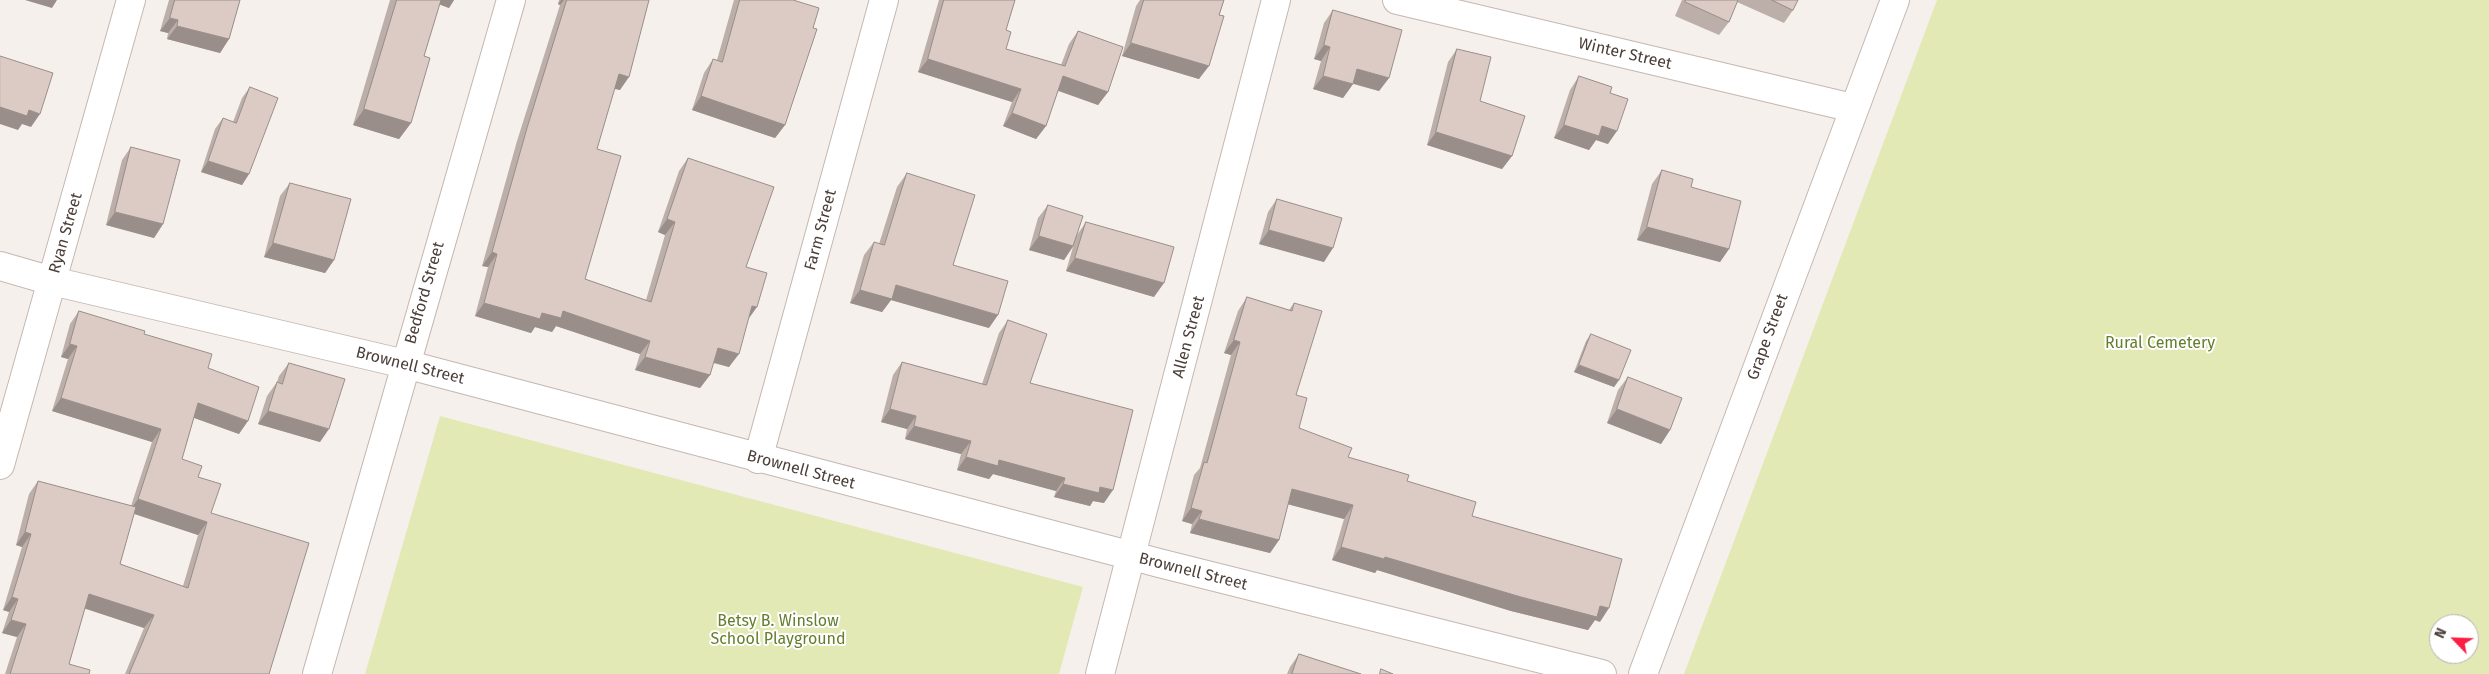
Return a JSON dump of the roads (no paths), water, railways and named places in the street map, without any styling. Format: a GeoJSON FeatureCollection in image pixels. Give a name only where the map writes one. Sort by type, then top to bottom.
{"type":"FeatureCollection","features":[{"type":"Feature","properties":{"kind":"street","name":"Ryan Street"},"geometry":{"type":"LineString","coordinates":[[0,465],[131,0]]}},
{"type":"Feature","properties":{"kind":"street","name":"Bedford Street"},"geometry":{"type":"LineString","coordinates":[[317,674],[405,364],[512,0]]}},
{"type":"Feature","properties":{"kind":"street","name":"Farm Street"},"geometry":{"type":"LineString","coordinates":[[758,459],[884,0]]}},
{"type":"Feature","properties":{"kind":"street","name":"Allen Street"},"geometry":{"type":"LineString","coordinates":[[1100,674],[1276,0]]}},
{"type":"Feature","properties":{"kind":"street","name":"Winter Street"},"geometry":{"type":"LineString","coordinates":[[1397,0],[1854,108]]}},
{"type":"Feature","properties":{"kind":"street","name":"Grape Street"},"geometry":{"type":"LineString","coordinates":[[1643,674],[1895,0]]}},
{"type":"Feature","properties":{"kind":"street","name":"Brownell Street"},"geometry":{"type":"LineString","coordinates":[[0,266],[52,281],[405,364],[758,459],[1132,556],[1602,674]]}},
{"type":"Feature","properties":{"kind":"park label","name":"Rural Cemetery"},"geometry":{"type":"Point","coordinates":[2160,344]}},
{"type":"Feature","properties":{"kind":"park label","name":"Betsy B. Winslow School Playground"},"geometry":{"type":"Point","coordinates":[778,631]}}]}
